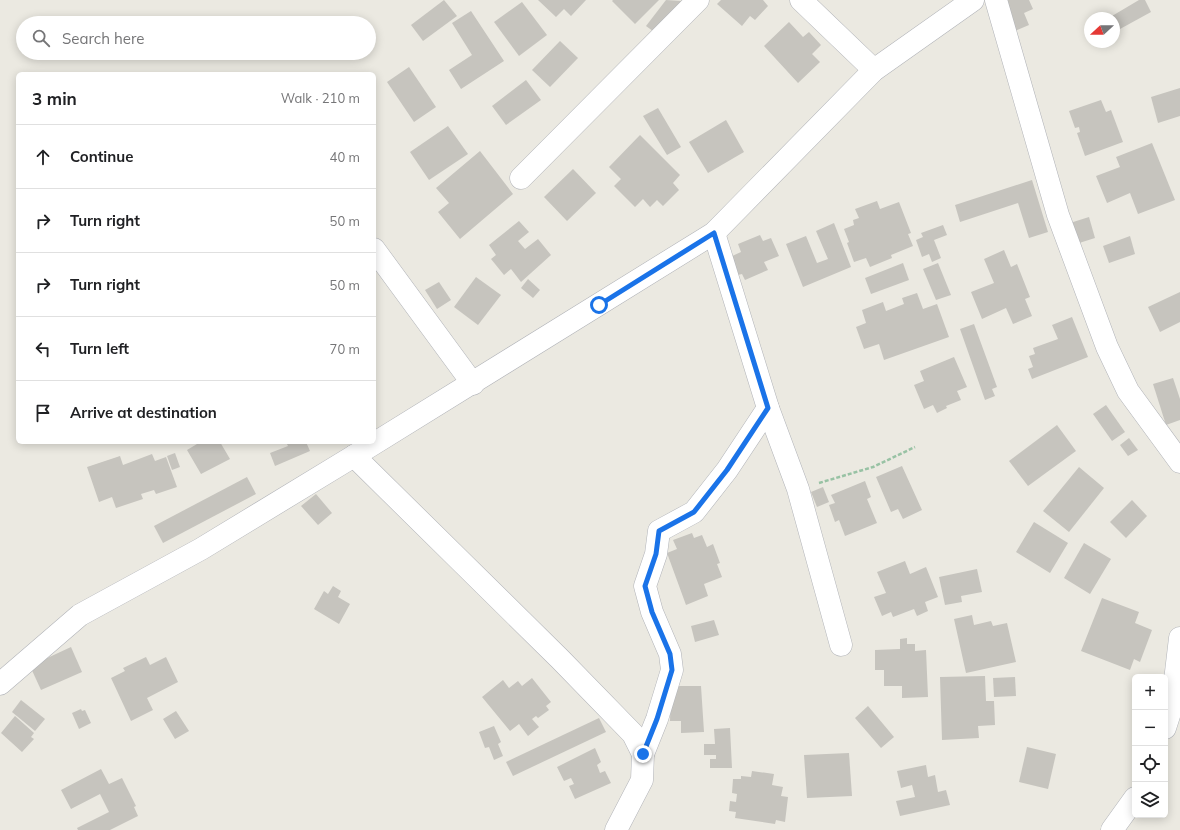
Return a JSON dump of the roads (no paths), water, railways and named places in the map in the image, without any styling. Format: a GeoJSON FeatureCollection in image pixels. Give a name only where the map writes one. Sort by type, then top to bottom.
{"type":"FeatureCollection","features":[{"type":"Feature","properties":{"kind":"street"},"geometry":{"type":"LineString","coordinates":[[521,178],[698,0]]}},
{"type":"Feature","properties":{"kind":"street"},"geometry":{"type":"LineString","coordinates":[[801,0],[874,70]]}},
{"type":"Feature","properties":{"kind":"street"},"geometry":{"type":"LineString","coordinates":[[376,443],[473,384],[714,233],[874,70],[973,0]]}},
{"type":"Feature","properties":{"kind":"street"},"geometry":{"type":"LineString","coordinates":[[996,0],[1058,215],[1107,347],[1128,391],[1180,462]]}},
{"type":"Feature","properties":{"kind":"street"},"geometry":{"type":"LineString","coordinates":[[714,233],[768,408],[798,489],[841,645]]}},
{"type":"Feature","properties":{"kind":"street"},"geometry":{"type":"LineString","coordinates":[[376,252],[473,384]]}},
{"type":"Feature","properties":{"kind":"street"},"geometry":{"type":"LineString","coordinates":[[616,830],[642,780],[643,754],[657,719],[672,670],[670,654],[652,612],[645,586],[656,554],[659,531],[694,512],[727,470],[768,408]]}},
{"type":"Feature","properties":{"kind":"street"},"geometry":{"type":"LineString","coordinates":[[0,684],[80,616],[201,549],[374,444]]}},
{"type":"Feature","properties":{"kind":"street"},"geometry":{"type":"LineString","coordinates":[[354,456],[560,659],[633,734],[643,754]]}},
{"type":"Feature","properties":{"kind":"street"},"geometry":{"type":"LineString","coordinates":[[1168,719],[1172,706],[1180,638]]}},
{"type":"Feature","properties":{"kind":"street"},"geometry":{"type":"LineString","coordinates":[[1112,830],[1132,802]]}}]}
